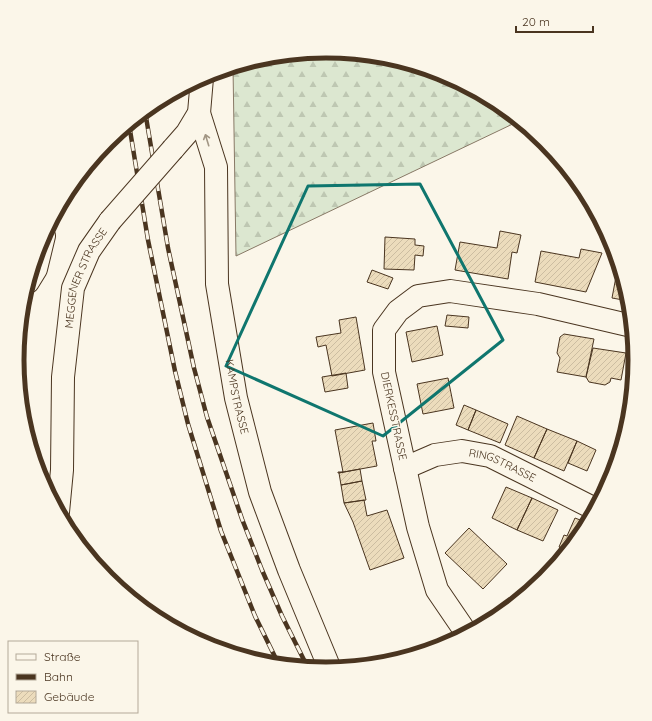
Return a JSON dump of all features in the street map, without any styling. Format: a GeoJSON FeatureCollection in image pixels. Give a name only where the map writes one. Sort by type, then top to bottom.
{"type":"FeatureCollection","features":[{"type":"Feature","properties":{"kind":"street","name":"MEGGENER STRASSE"},"geometry":{"type":"LineString","coordinates":[[59,502],[62,470],[63,377],[73,288],[89,251],[110,221],[186,133],[199,112],[201,85]]}},
{"type":"Feature","properties":{"kind":"street","name":"KAMPSTRASSE"},"geometry":{"type":"LineString","coordinates":[[199,112],[216,167],[217,284],[236,398],[260,492],[289,570],[327,662]]}},
{"type":"Feature","properties":{"kind":"street","name":"DIERKESSTRASSE"},"geometry":{"type":"LineString","coordinates":[[464,629],[437,590],[418,527],[384,372],[384,330],[398,311],[418,296],[450,291],[538,304],[625,324]]}},
{"type":"Feature","properties":{"kind":"street","name":"RINGSTRASSE"},"geometry":{"type":"LineString","coordinates":[[405,468],[435,455],[462,451],[490,456],[591,507]]}},
{"type":"Feature","properties":{"kind":"highlighted area"},"geometry":{"type":"Polygon","coordinates":[[[420,184],[503,340],[383,436],[226,366],[308,186],[420,184]]]}},
{"type":"Feature","properties":{"kind":"green space"},"geometry":{"type":"Polygon","coordinates":[[[306,59],[346,59],[385,64],[442,81],[494,109],[513,124],[236,256],[233,74],[267,64],[306,59]]]}},
{"type":"Feature","properties":{"kind":"building"},"geometry":{"type":"Polygon","coordinates":[[[500,231],[521,235],[517,253],[512,252],[508,279],[455,270],[460,242],[497,248],[500,231]]]}},
{"type":"Feature","properties":{"kind":"building"},"geometry":{"type":"Polygon","coordinates":[[[385,237],[415,239],[415,245],[424,246],[423,256],[415,255],[414,270],[384,269],[385,237]]]}},
{"type":"Feature","properties":{"kind":"building"},"geometry":{"type":"Polygon","coordinates":[[[581,249],[602,253],[586,292],[535,282],[541,251],[579,258],[581,249]]]}},
{"type":"Feature","properties":{"kind":"building"},"geometry":{"type":"Polygon","coordinates":[[[372,270],[393,278],[388,289],[367,282],[372,270]]]}},
{"type":"Feature","properties":{"kind":"building"},"geometry":{"type":"Polygon","coordinates":[[[616,276],[622,300],[612,298],[616,276]]]}},
{"type":"Feature","properties":{"kind":"building"},"geometry":{"type":"Polygon","coordinates":[[[447,315],[469,317],[468,328],[445,326],[447,315]]]}},
{"type":"Feature","properties":{"kind":"building"},"geometry":{"type":"Polygon","coordinates":[[[356,317],[365,370],[332,376],[326,345],[318,347],[316,337],[341,333],[339,320],[356,317]]]}},
{"type":"Feature","properties":{"kind":"building"},"geometry":{"type":"Polygon","coordinates":[[[437,326],[443,355],[412,362],[406,332],[437,326]]]}},
{"type":"Feature","properties":{"kind":"building"},"geometry":{"type":"Polygon","coordinates":[[[564,334],[594,339],[586,377],[557,372],[560,358],[557,353],[560,337],[564,334]]]}},
{"type":"Feature","properties":{"kind":"building"},"geometry":{"type":"Polygon","coordinates":[[[593,348],[626,353],[621,380],[611,378],[610,382],[605,385],[589,382],[586,377],[593,348]]]}},
{"type":"Feature","properties":{"kind":"building"},"geometry":{"type":"Polygon","coordinates":[[[346,373],[348,388],[325,392],[322,377],[346,373]]]}},
{"type":"Feature","properties":{"kind":"building"},"geometry":{"type":"Polygon","coordinates":[[[448,378],[454,408],[423,414],[417,384],[448,378]]]}},
{"type":"Feature","properties":{"kind":"building"},"geometry":{"type":"Polygon","coordinates":[[[464,405],[476,410],[468,430],[456,425],[464,405]]]}},
{"type":"Feature","properties":{"kind":"building"},"geometry":{"type":"Polygon","coordinates":[[[476,410],[508,424],[500,443],[468,430],[476,410]]]}},
{"type":"Feature","properties":{"kind":"building"},"geometry":{"type":"Polygon","coordinates":[[[517,416],[547,429],[534,458],[505,445],[517,416]]]}},
{"type":"Feature","properties":{"kind":"building"},"geometry":{"type":"Polygon","coordinates":[[[373,423],[376,441],[372,441],[377,466],[338,473],[343,472],[335,430],[373,423]]]}},
{"type":"Feature","properties":{"kind":"building"},"geometry":{"type":"Polygon","coordinates":[[[547,429],[577,441],[564,471],[534,458],[547,429]]]}},
{"type":"Feature","properties":{"kind":"building"},"geometry":{"type":"Polygon","coordinates":[[[577,441],[596,450],[587,471],[568,463],[577,441]]]}},
{"type":"Feature","properties":{"kind":"building"},"geometry":{"type":"Polygon","coordinates":[[[360,469],[362,481],[341,485],[339,473],[360,469]]]}},
{"type":"Feature","properties":{"kind":"building"},"geometry":{"type":"Polygon","coordinates":[[[362,481],[366,500],[344,503],[341,485],[362,481]]]}},
{"type":"Feature","properties":{"kind":"building"},"geometry":{"type":"Polygon","coordinates":[[[506,487],[532,498],[517,530],[492,518],[506,487]]]}},
{"type":"Feature","properties":{"kind":"building"},"geometry":{"type":"Polygon","coordinates":[[[532,498],[558,510],[543,541],[517,530],[532,498]]]}},
{"type":"Feature","properties":{"kind":"building"},"geometry":{"type":"Polygon","coordinates":[[[364,500],[367,516],[387,510],[404,558],[370,570],[353,522],[344,503],[364,500]]]}},
{"type":"Feature","properties":{"kind":"building"},"geometry":{"type":"Polygon","coordinates":[[[575,518],[582,521],[562,549],[559,547],[564,535],[567,536],[575,518]]]}},
{"type":"Feature","properties":{"kind":"building"},"geometry":{"type":"Polygon","coordinates":[[[469,528],[507,564],[483,589],[445,553],[469,528]]]}},
{"type":"Feature","properties":{"kind":"railway"},"geometry":{"type":"LineString","coordinates":[[146,118],[168,248],[194,368],[207,417],[242,519],[262,570],[282,616],[305,662]]}},
{"type":"Feature","properties":{"kind":"railway"},"geometry":{"type":"LineString","coordinates":[[130,131],[148,240],[175,371],[188,424],[221,531],[255,616],[276,658]]}}]}
